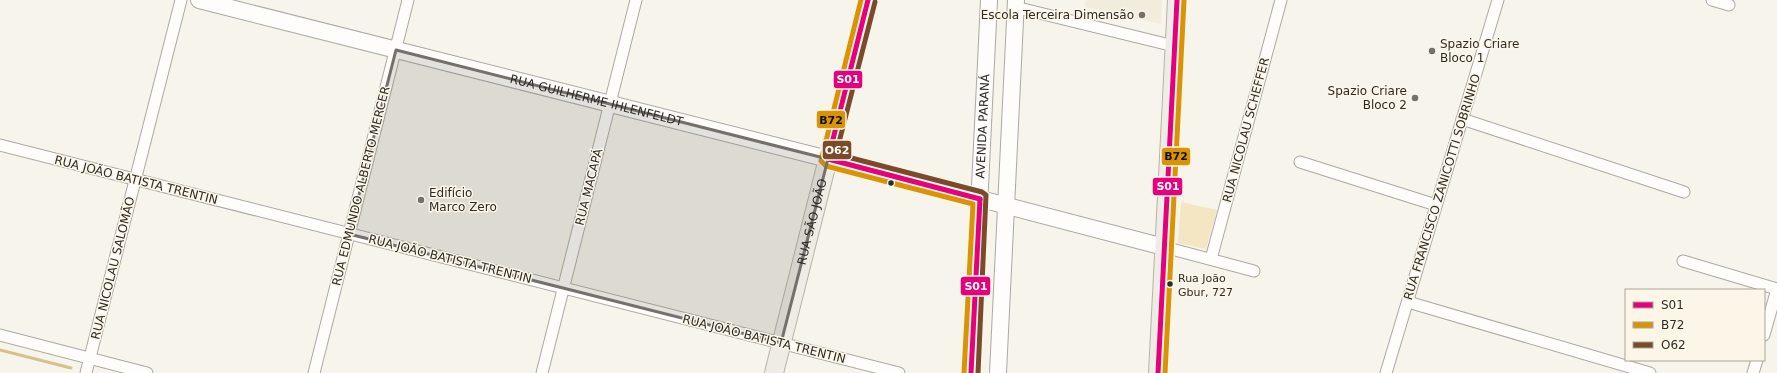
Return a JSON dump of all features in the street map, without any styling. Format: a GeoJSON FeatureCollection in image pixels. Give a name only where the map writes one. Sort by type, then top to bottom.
{"type":"FeatureCollection","features":[{"type":"Feature","properties":{"kind":"main road","name":"RUA GUILHERME IHLENFELDT"},"geometry":{"type":"LineString","coordinates":[[199,0],[828,159],[1164,247]]}},
{"type":"Feature","properties":{"kind":"main road","name":"RUA SÃO JOÃO"},"geometry":{"type":"LineString","coordinates":[[774,373],[868,0]]}},
{"type":"Feature","properties":{"kind":"main road","name":"AVENIDA PARANÁ"},"geometry":{"type":"LineString","coordinates":[[989,0],[998,373]]}},
{"type":"Feature","properties":{"kind":"main road"},"geometry":{"type":"LineString","coordinates":[[1158,373],[1177,0]]}},
{"type":"Feature","properties":{"kind":"main road","name":"AVENIDA PARANÁ"},"geometry":{"type":"LineString","coordinates":[[971,373],[993,203],[1016,3]]}},
{"type":"Feature","properties":{"kind":"street","name":"RUA NICOLAU SALOMÃO"},"geometry":{"type":"LineString","coordinates":[[86,373],[181,0]]}},
{"type":"Feature","properties":{"kind":"street","name":"RUA EDMUNDO ALBERTO MERCER"},"geometry":{"type":"LineString","coordinates":[[314,373],[408,0]]}},
{"type":"Feature","properties":{"kind":"street","name":"RUA MACAPÁ"},"geometry":{"type":"LineString","coordinates":[[542,373],[636,0]]}},
{"type":"Feature","properties":{"kind":"street","name":"RUA NICOLAU SCHEFFER"},"geometry":{"type":"LineString","coordinates":[[1210,259],[1281,0]]}},
{"type":"Feature","properties":{"kind":"street","name":"RUA FRANCISCO ZANICOTTI SOBRINHO"},"geometry":{"type":"LineString","coordinates":[[1386,373],[1498,0]]}},
{"type":"Feature","properties":{"kind":"street"},"geometry":{"type":"LineString","coordinates":[[1712,0],[1729,5]]}},
{"type":"Feature","properties":{"kind":"street"},"geometry":{"type":"LineString","coordinates":[[1016,3],[1174,46]]}},
{"type":"Feature","properties":{"kind":"street"},"geometry":{"type":"LineString","coordinates":[[1462,119],[1684,192]]}},
{"type":"Feature","properties":{"kind":"street","name":"RUA JOÃO BATISTA TRENTIN"},"geometry":{"type":"LineString","coordinates":[[0,145],[899,373]]}},
{"type":"Feature","properties":{"kind":"street"},"geometry":{"type":"LineString","coordinates":[[1300,162],[1436,206]]}},
{"type":"Feature","properties":{"kind":"street"},"geometry":{"type":"LineString","coordinates":[[1164,247],[1254,271]]}},
{"type":"Feature","properties":{"kind":"street"},"geometry":{"type":"LineString","coordinates":[[1683,261],[1777,289],[1765,331]]}},
{"type":"Feature","properties":{"kind":"street"},"geometry":{"type":"LineString","coordinates":[[1408,302],[1650,373]]}},
{"type":"Feature","properties":{"kind":"street"},"geometry":{"type":"LineString","coordinates":[[0,335],[148,373]]}},
{"type":"Feature","properties":{"kind":"street"},"geometry":{"type":"LineString","coordinates":[[1753,373],[1757,361]]}},
{"type":"Feature","properties":{"kind":"highlighted area"},"geometry":{"type":"Polygon","coordinates":[[[396,50],[828,159],[781,343],[349,234],[396,50]]]}},
{"type":"Feature","properties":{"kind":"shaded area","name":"Escola Terceira Dimensão"},"geometry":{"type":"Polygon","coordinates":[[[1086,0],[1162,0],[1161,24],[1085,7],[1086,0]]]}},
{"type":"Feature","properties":{"kind":"shaded area"},"geometry":{"type":"Polygon","coordinates":[[[1181,202],[1217,210],[1206,249],[1178,243],[1181,202]]]}},
{"type":"Feature","properties":{"kind":"waterway"},"geometry":{"type":"LineString","coordinates":[[0,350],[71,368]]}},
{"type":"Feature","properties":{"kind":"transit line","name":"B72"},"geometry":{"type":"LineString","coordinates":[[861,0],[821,161],[826,166],[973,204],[964,373]]}},
{"type":"Feature","properties":{"kind":"transit line","name":"S01"},"geometry":{"type":"LineString","coordinates":[[828,159],[868,0]]}},
{"type":"Feature","properties":{"kind":"transit line","name":"S01"},"geometry":{"type":"LineString","coordinates":[[1158,373],[1177,0]]}},
{"type":"Feature","properties":{"kind":"transit line","name":"B72"},"geometry":{"type":"LineString","coordinates":[[1165,373],[1184,0]]}},
{"type":"Feature","properties":{"kind":"transit line","name":"O62"},"geometry":{"type":"LineString","coordinates":[[875,2],[836,154],[982,192],[986,195],[978,373]]}},
{"type":"Feature","properties":{"kind":"transit line","name":"S01"},"geometry":{"type":"LineString","coordinates":[[828,159],[980,199]]}},
{"type":"Feature","properties":{"kind":"transit line","name":"S01"},"geometry":{"type":"LineString","coordinates":[[971,373],[980,199]]}},
{"type":"Feature","properties":{"kind":"place","name":"Escola Terceira Dimensão"},"geometry":{"type":"Point","coordinates":[1142,15]}},
{"type":"Feature","properties":{"kind":"place","name":"Spazio Criare Bloco 1"},"geometry":{"type":"Point","coordinates":[1432,51]}},
{"type":"Feature","properties":{"kind":"place","name":"Spazio Criare Bloco 2"},"geometry":{"type":"Point","coordinates":[1415,98]}},
{"type":"Feature","properties":{"kind":"place","name":"Edifício Marco Zero"},"geometry":{"type":"Point","coordinates":[421,200]}},
{"type":"Feature","properties":{"kind":"place","name":"Rua João Gbur, 727"},"geometry":{"type":"Point","coordinates":[1170,284]}}]}
